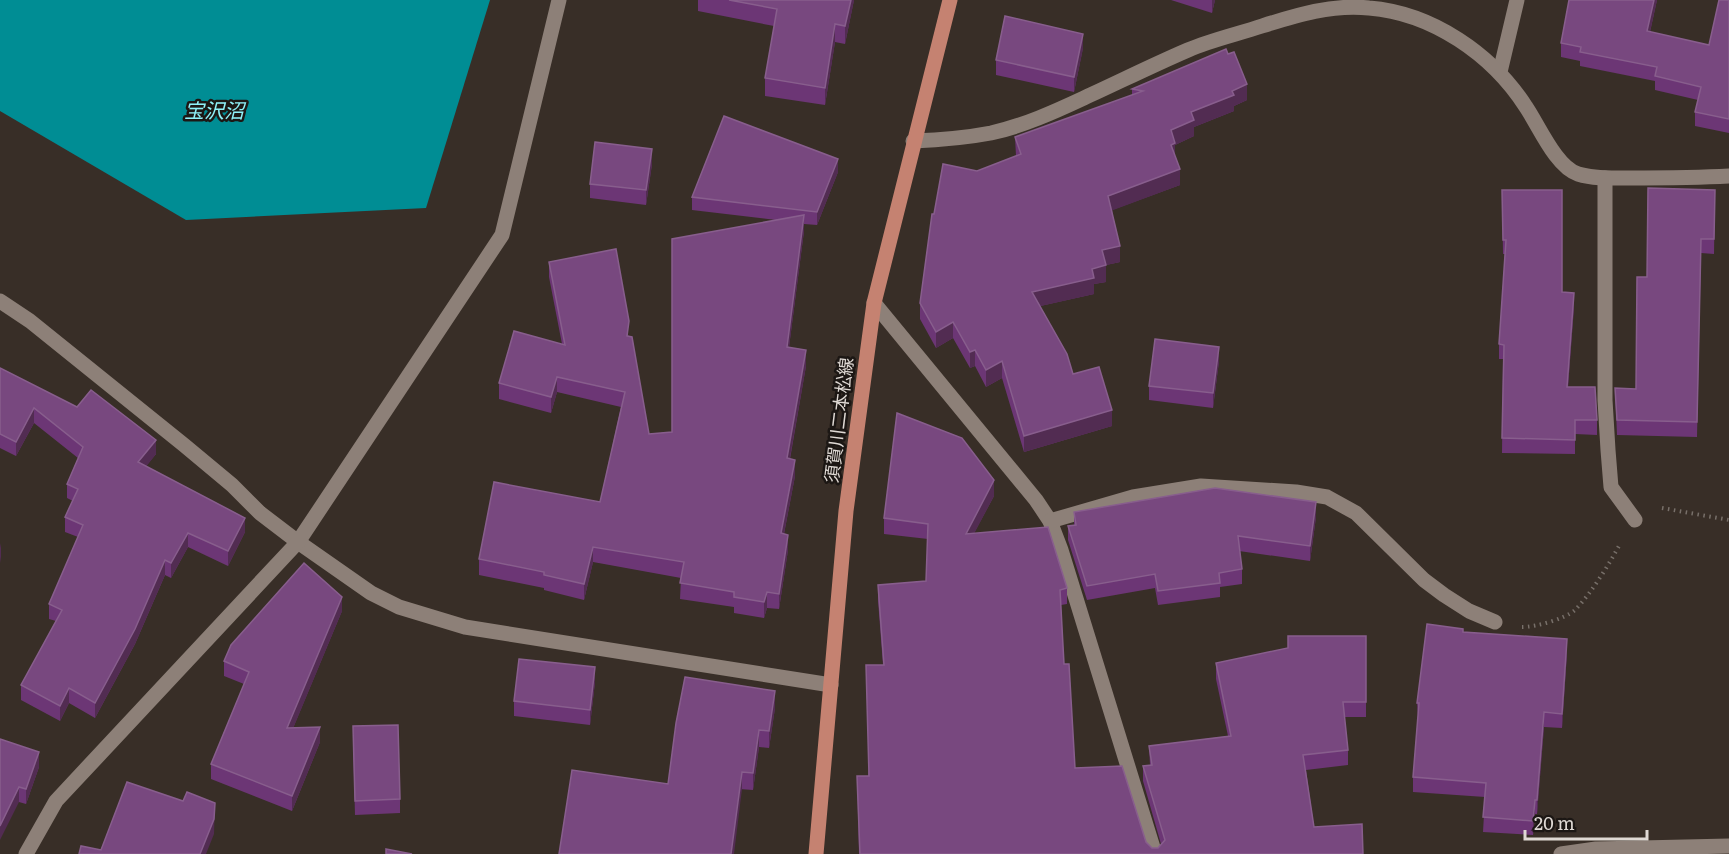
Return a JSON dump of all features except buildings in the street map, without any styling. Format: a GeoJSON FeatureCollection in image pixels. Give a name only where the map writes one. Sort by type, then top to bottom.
{"type":"FeatureCollection","features":[{"type":"Feature","properties":{"kind":"main road","name":"須賀川二本松線"},"geometry":{"type":"LineString","coordinates":[[816,854],[846,511],[874,303],[950,0]]}},
{"type":"Feature","properties":{"kind":"street"},"geometry":{"type":"LineString","coordinates":[[26,854],[56,801],[298,542],[501,236],[559,0]]}},
{"type":"Feature","properties":{"kind":"street"},"geometry":{"type":"LineString","coordinates":[[1500,72],[1517,0]]}},
{"type":"Feature","properties":{"kind":"street"},"geometry":{"type":"LineString","coordinates":[[913,141],[991,133],[1040,118],[1191,48],[1288,19],[1345,6],[1372,8],[1410,16],[1454,37],[1500,72],[1516,92],[1553,151],[1567,168],[1578,174],[1605,178],[1729,176]]}},
{"type":"Feature","properties":{"kind":"street"},"geometry":{"type":"LineString","coordinates":[[1605,178],[1605,400],[1611,488],[1635,520]]}},
{"type":"Feature","properties":{"kind":"street"},"geometry":{"type":"LineString","coordinates":[[0,301],[30,321],[184,445],[232,485],[260,513],[371,593],[399,607],[465,627],[831,685]]}},
{"type":"Feature","properties":{"kind":"street"},"geometry":{"type":"LineString","coordinates":[[874,303],[983,433],[1050,521],[1155,854]]}},
{"type":"Feature","properties":{"kind":"street"},"geometry":{"type":"LineString","coordinates":[[1050,521],[1133,497],[1201,486],[1296,492],[1327,497],[1356,513],[1424,580],[1444,595],[1469,611],[1495,622]]}},
{"type":"Feature","properties":{"kind":"street"},"geometry":{"type":"LineString","coordinates":[[1561,854],[1596,849],[1729,846]]}},
{"type":"Feature","properties":{"kind":"path"},"geometry":{"type":"LineString","coordinates":[[1495,622],[1530,627],[1552,621],[1574,611],[1609,565],[1635,520],[1651,509],[1664,508],[1729,520]]}},
{"type":"Feature","properties":{"kind":"water","name":"宝沢沼"},"geometry":{"type":"Polygon","coordinates":[[[0,0],[490,0],[426,208],[186,220],[0,111],[0,0]]]}}]}
